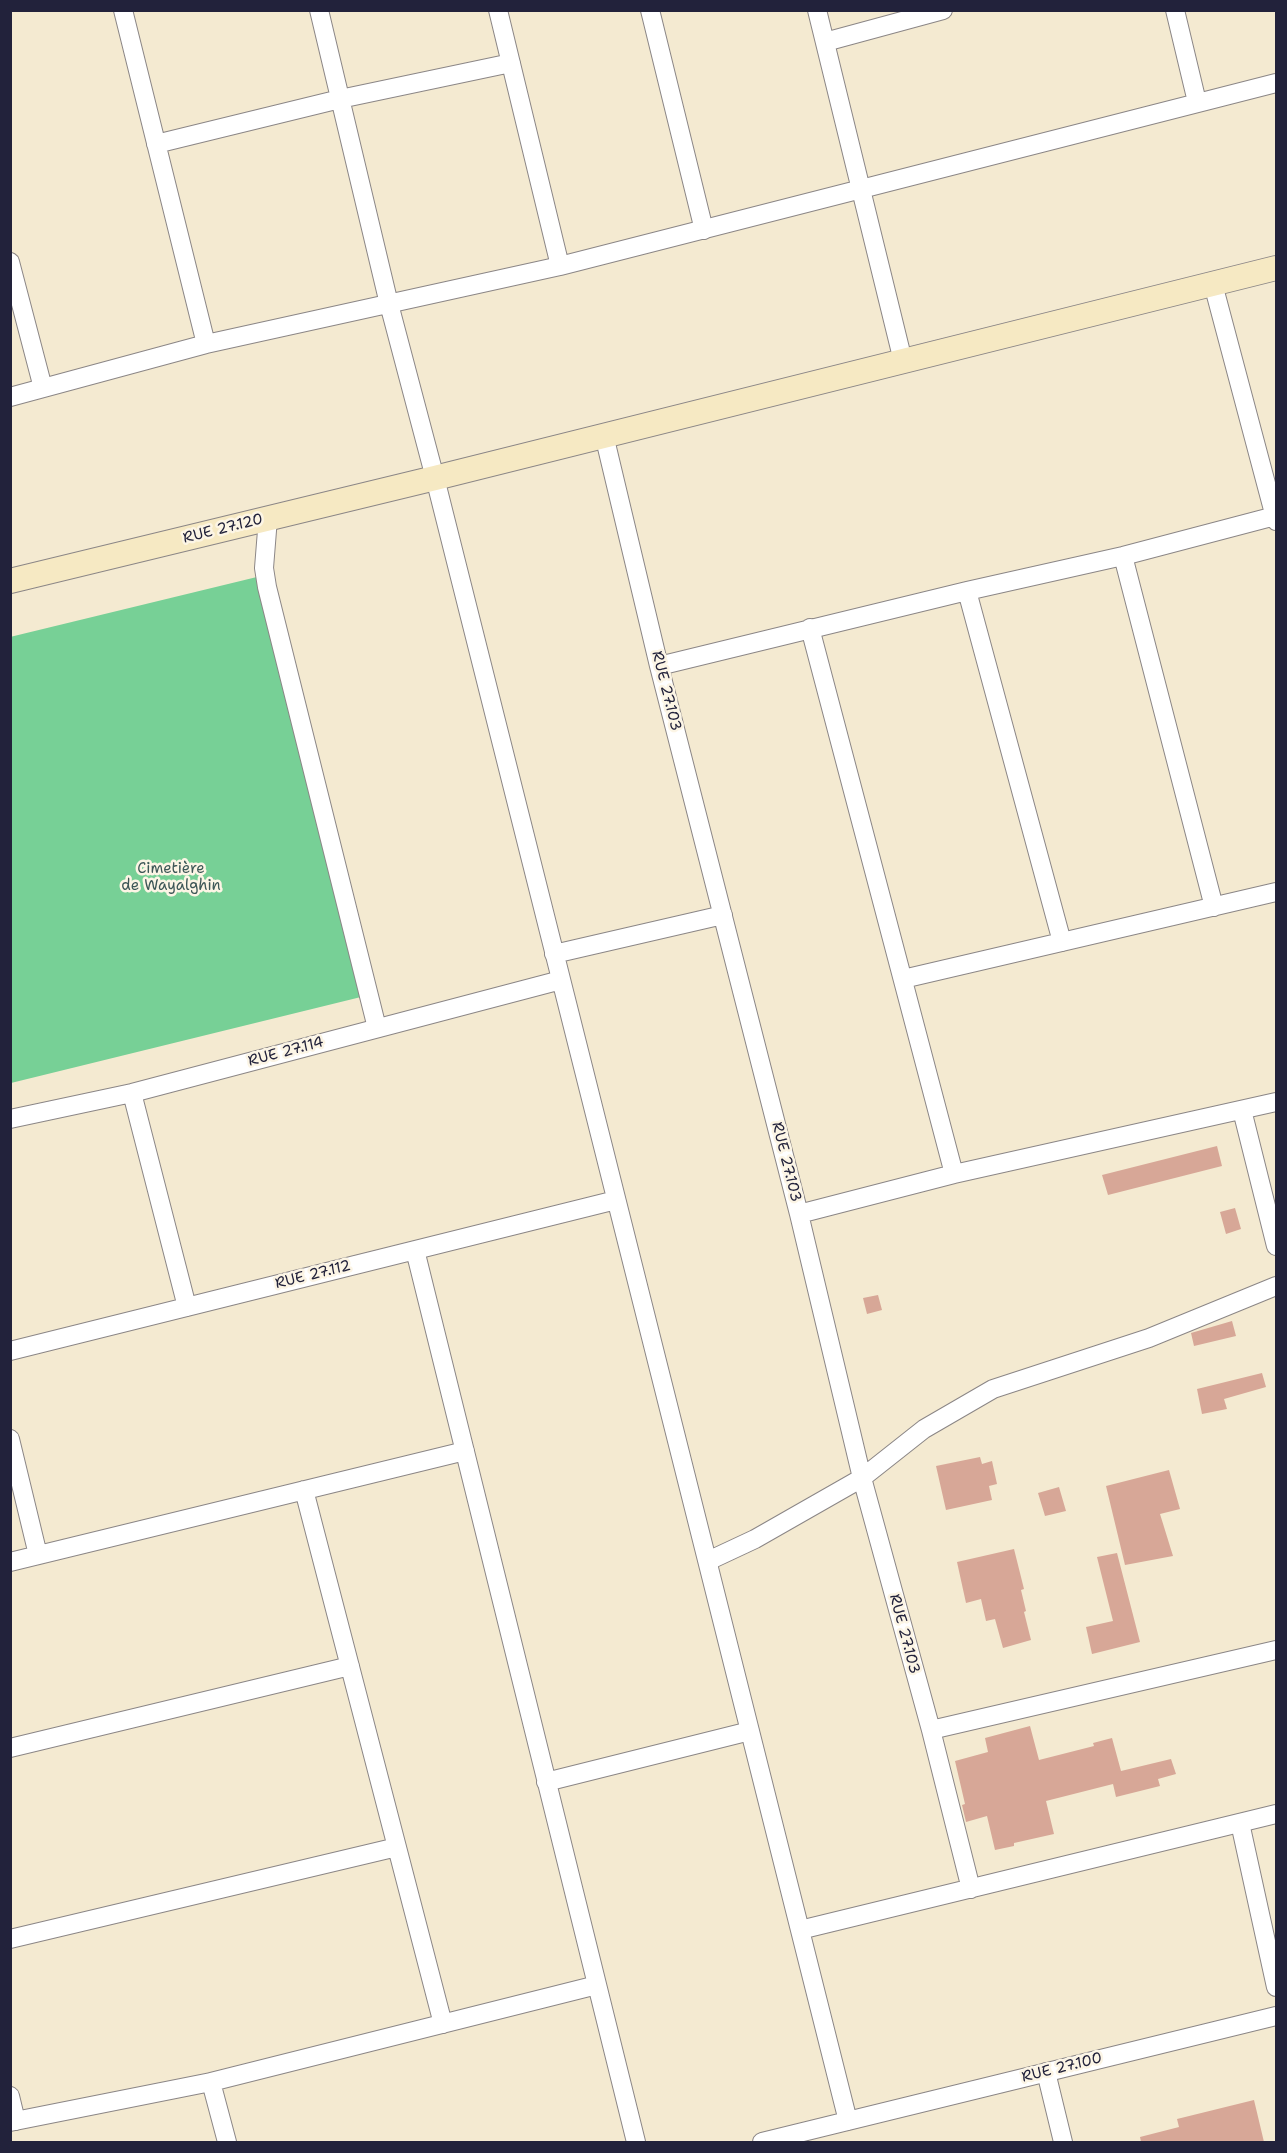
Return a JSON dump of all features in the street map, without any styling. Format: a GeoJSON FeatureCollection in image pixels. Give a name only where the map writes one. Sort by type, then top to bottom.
{"type":"FeatureCollection","features":[{"type":"Feature","properties":{"kind":"street"},"geometry":{"type":"LineString","coordinates":[[123,10],[206,344]]}},
{"type":"Feature","properties":{"kind":"street"},"geometry":{"type":"LineString","coordinates":[[319,10],[389,304],[435,478],[848,2121]]}},
{"type":"Feature","properties":{"kind":"street"},"geometry":{"type":"LineString","coordinates":[[498,10],[560,266]]}},
{"type":"Feature","properties":{"kind":"street"},"geometry":{"type":"LineString","coordinates":[[650,10],[704,230]]}},
{"type":"Feature","properties":{"kind":"street"},"geometry":{"type":"LineString","coordinates":[[817,10],[903,361]]}},
{"type":"Feature","properties":{"kind":"street"},"geometry":{"type":"LineString","coordinates":[[1175,10],[1197,102]]}},
{"type":"Feature","properties":{"kind":"street"},"geometry":{"type":"LineString","coordinates":[[825,42],[933,12]]}},
{"type":"Feature","properties":{"kind":"street"},"geometry":{"type":"LineString","coordinates":[[156,144],[340,99],[511,63]]}},
{"type":"Feature","properties":{"kind":"street"},"geometry":{"type":"LineString","coordinates":[[10,397],[206,344],[560,266],[1276,83]]}},
{"type":"Feature","properties":{"kind":"street"},"geometry":{"type":"LineString","coordinates":[[10,262],[43,388]]}},
{"type":"Feature","properties":{"kind":"street","name":"RUE 27.120"},"geometry":{"type":"LineString","coordinates":[[10,581],[435,478],[1276,268]]}},
{"type":"Feature","properties":{"kind":"street"},"geometry":{"type":"LineString","coordinates":[[659,666],[1276,518],[1213,284]]}},
{"type":"Feature","properties":{"kind":"street","name":"RUE 27.103"},"geometry":{"type":"LineString","coordinates":[[604,435],[659,666],[799,1214],[862,1478],[931,1730],[971,1888]]}},
{"type":"Feature","properties":{"kind":"street"},"geometry":{"type":"LineString","coordinates":[[268,518],[264,568],[267,587],[377,1028]]}},
{"type":"Feature","properties":{"kind":"street"},"geometry":{"type":"LineString","coordinates":[[1123,556],[1214,907]]}},
{"type":"Feature","properties":{"kind":"street"},"geometry":{"type":"LineString","coordinates":[[968,591],[1062,942]]}},
{"type":"Feature","properties":{"kind":"street"},"geometry":{"type":"LineString","coordinates":[[810,628],[954,1174]]}},
{"type":"Feature","properties":{"kind":"street"},"geometry":{"type":"LineString","coordinates":[[903,979],[1276,892]]}},
{"type":"Feature","properties":{"kind":"street"},"geometry":{"type":"LineString","coordinates":[[554,954],[723,915]]}},
{"type":"Feature","properties":{"kind":"street","name":"RUE 27.114"},"geometry":{"type":"LineString","coordinates":[[10,1119],[132,1093],[561,980]]}},
{"type":"Feature","properties":{"kind":"street"},"geometry":{"type":"LineString","coordinates":[[132,1093],[187,1307]]}},
{"type":"Feature","properties":{"kind":"street"},"geometry":{"type":"LineString","coordinates":[[799,1214],[954,1174],[1276,1102]]}},
{"type":"Feature","properties":{"kind":"street"},"geometry":{"type":"LineString","coordinates":[[1242,1110],[1276,1246]]}},
{"type":"Feature","properties":{"kind":"street","name":"RUE 27.112"},"geometry":{"type":"LineString","coordinates":[[10,1351],[616,1200]]}},
{"type":"Feature","properties":{"kind":"street"},"geometry":{"type":"LineString","coordinates":[[415,1250],[636,2142]]}},
{"type":"Feature","properties":{"kind":"street"},"geometry":{"type":"LineString","coordinates":[[708,1561],[755,1539],[862,1478],[924,1429],[993,1389],[1149,1338],[1276,1286]]}},
{"type":"Feature","properties":{"kind":"street"},"geometry":{"type":"LineString","coordinates":[[10,1440],[38,1555]]}},
{"type":"Feature","properties":{"kind":"street"},"geometry":{"type":"LineString","coordinates":[[10,1562],[465,1451]]}},
{"type":"Feature","properties":{"kind":"street"},"geometry":{"type":"LineString","coordinates":[[304,1490],[443,2024]]}},
{"type":"Feature","properties":{"kind":"street"},"geometry":{"type":"LineString","coordinates":[[931,1730],[1276,1650]]}},
{"type":"Feature","properties":{"kind":"street"},"geometry":{"type":"LineString","coordinates":[[10,1748],[350,1666]]}},
{"type":"Feature","properties":{"kind":"street"},"geometry":{"type":"LineString","coordinates":[[546,1782],[750,1731]]}},
{"type":"Feature","properties":{"kind":"street"},"geometry":{"type":"LineString","coordinates":[[800,1930],[1276,1814]]}},
{"type":"Feature","properties":{"kind":"street"},"geometry":{"type":"LineString","coordinates":[[1240,1823],[1276,1987]]}},
{"type":"Feature","properties":{"kind":"street"},"geometry":{"type":"LineString","coordinates":[[10,1938],[397,1846]]}},
{"type":"Feature","properties":{"kind":"street"},"geometry":{"type":"LineString","coordinates":[[10,2096],[13,2122],[212,2082],[597,1985]]}},
{"type":"Feature","properties":{"kind":"street","name":"RUE 27.100"},"geometry":{"type":"LineString","coordinates":[[762,2142],[1276,2016]]}},
{"type":"Feature","properties":{"kind":"street"},"geometry":{"type":"LineString","coordinates":[[1047,2072],[1063,2142]]}},
{"type":"Feature","properties":{"kind":"street"},"geometry":{"type":"LineString","coordinates":[[212,2082],[227,2142]]}},
{"type":"Feature","properties":{"kind":"green space","name":"Cimetière de Wayalghin"},"geometry":{"type":"Polygon","coordinates":[[[261,576],[365,996],[11,1083],[10,637],[261,576]]]}},
{"type":"Feature","properties":{"kind":"building"},"geometry":{"type":"Polygon","coordinates":[[[1217,1146],[1222,1166],[1108,1195],[1102,1175],[1217,1146]]]}},
{"type":"Feature","properties":{"kind":"building"},"geometry":{"type":"Polygon","coordinates":[[[1235,1208],[1241,1229],[1226,1234],[1220,1212],[1235,1208]]]}},
{"type":"Feature","properties":{"kind":"building"},"geometry":{"type":"Polygon","coordinates":[[[878,1295],[882,1310],[867,1314],[863,1298],[878,1295]]]}},
{"type":"Feature","properties":{"kind":"building"},"geometry":{"type":"Polygon","coordinates":[[[1232,1321],[1236,1336],[1194,1346],[1191,1333],[1232,1321]]]}},
{"type":"Feature","properties":{"kind":"building"},"geometry":{"type":"Polygon","coordinates":[[[1262,1373],[1266,1387],[1224,1399],[1227,1409],[1202,1414],[1197,1389],[1262,1373]]]}},
{"type":"Feature","properties":{"kind":"building"},"geometry":{"type":"Polygon","coordinates":[[[980,1457],[982,1464],[992,1461],[997,1484],[989,1486],[992,1500],[946,1510],[936,1466],[980,1457]]]}},
{"type":"Feature","properties":{"kind":"building"},"geometry":{"type":"Polygon","coordinates":[[[1169,1470],[1180,1509],[1160,1514],[1173,1556],[1125,1565],[1106,1486],[1169,1470]]]}},
{"type":"Feature","properties":{"kind":"building"},"geometry":{"type":"Polygon","coordinates":[[[1059,1487],[1066,1511],[1045,1516],[1038,1493],[1059,1487]]]}},
{"type":"Feature","properties":{"kind":"building"},"geometry":{"type":"Polygon","coordinates":[[[1014,1549],[1024,1589],[1021,1590],[1026,1611],[1024,1612],[1031,1640],[1003,1648],[995,1619],[986,1621],[981,1599],[966,1603],[957,1562],[1014,1549]]]}},
{"type":"Feature","properties":{"kind":"building"},"geometry":{"type":"Polygon","coordinates":[[[1117,1553],[1140,1642],[1092,1654],[1086,1627],[1113,1621],[1097,1557],[1117,1553]]]}},
{"type":"Feature","properties":{"kind":"building"},"geometry":{"type":"Polygon","coordinates":[[[1030,1726],[1039,1760],[1094,1746],[1093,1743],[1112,1738],[1121,1771],[1171,1759],[1176,1774],[1158,1779],[1160,1786],[1116,1797],[1113,1784],[1046,1801],[1054,1834],[995,1850],[987,1816],[966,1822],[962,1805],[965,1804],[955,1761],[988,1752],[985,1738],[1030,1726]]]}},
{"type":"Feature","properties":{"kind":"building"},"geometry":{"type":"Polygon","coordinates":[[[1254,2100],[1264,2142],[1141,2142],[1140,2137],[1179,2127],[1177,2119],[1254,2100]]]}}]}
